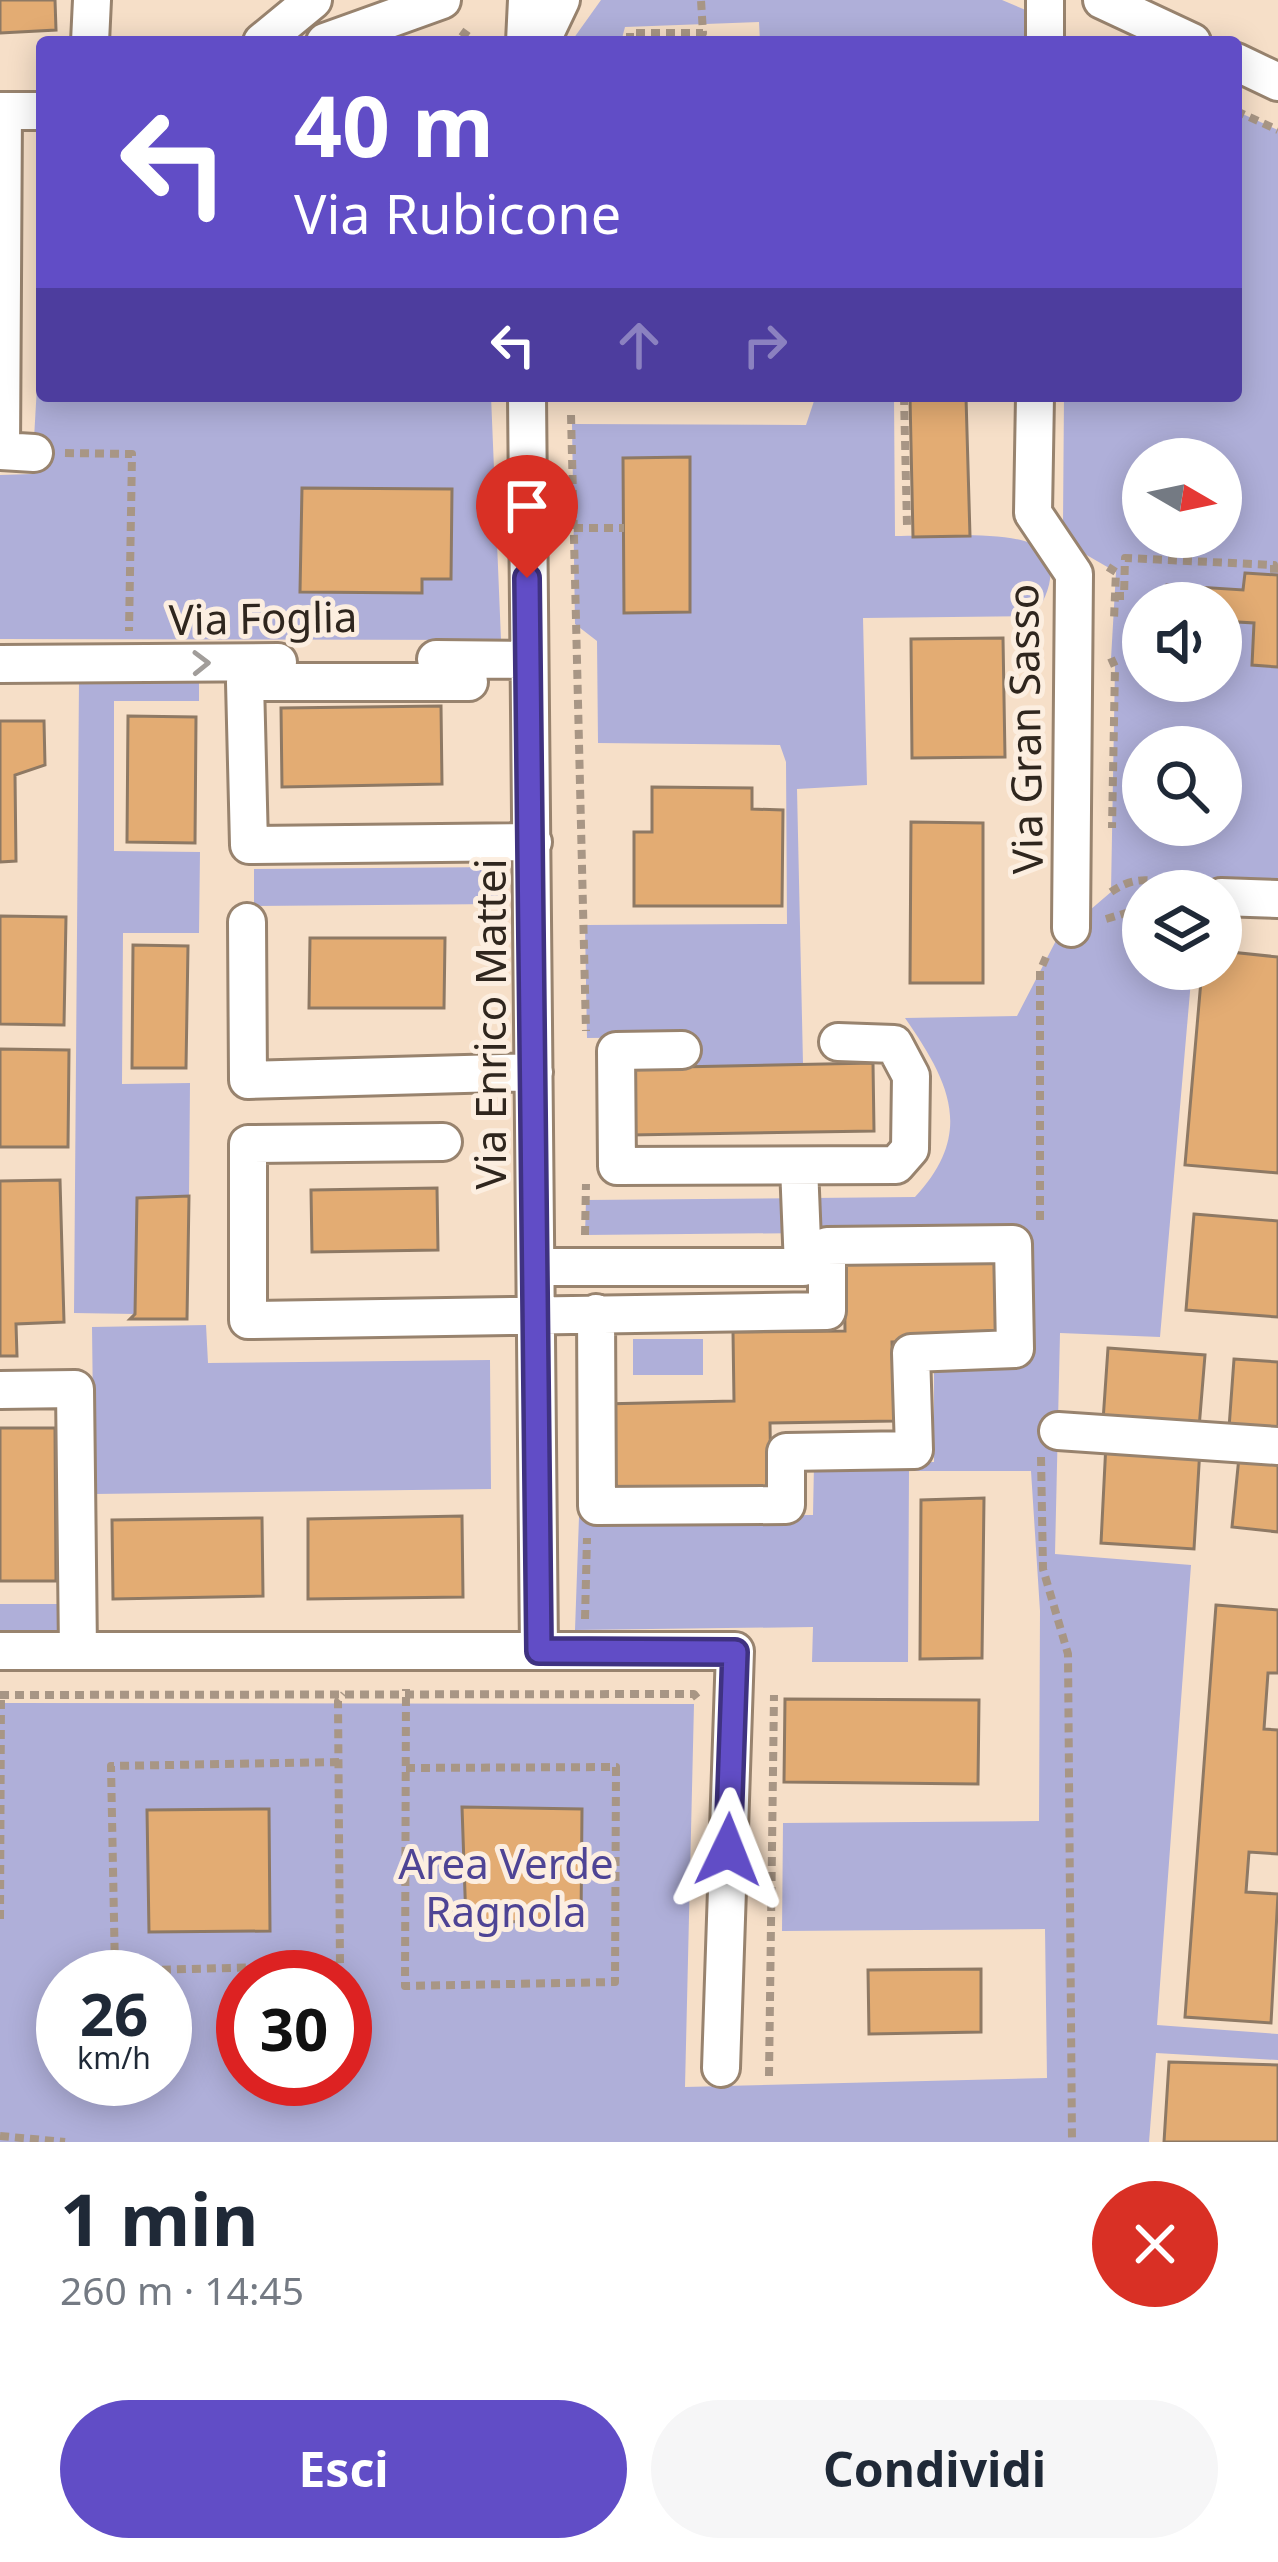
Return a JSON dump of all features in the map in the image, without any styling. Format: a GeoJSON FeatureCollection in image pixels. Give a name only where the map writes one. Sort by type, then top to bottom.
{"type":"FeatureCollection","features":[{"type":"Feature","properties":{"kind":"street"},"geometry":{"type":"LineString","coordinates":[[90,36],[92,0]]}},
{"type":"Feature","properties":{"kind":"street"},"geometry":{"type":"LineString","coordinates":[[269,36],[313,0]]}},
{"type":"Feature","properties":{"kind":"street"},"geometry":{"type":"LineString","coordinates":[[343,36],[442,0]]}},
{"type":"Feature","properties":{"kind":"street"},"geometry":{"type":"LineString","coordinates":[[525,36],[527,0]]}},
{"type":"Feature","properties":{"kind":"street"},"geometry":{"type":"LineString","coordinates":[[545,36],[561,0]]}},
{"type":"Feature","properties":{"kind":"street"},"geometry":{"type":"LineString","coordinates":[[1045,0],[1045,36]]}},
{"type":"Feature","properties":{"kind":"street"},"geometry":{"type":"LineString","coordinates":[[1102,0],[1179,36]]}},
{"type":"Feature","properties":{"kind":"street"},"geometry":{"type":"LineString","coordinates":[[1242,65],[1278,82]]}},
{"type":"Feature","properties":{"kind":"street"},"geometry":{"type":"LineString","coordinates":[[34,453],[1,451],[2,111],[36,111]]}},
{"type":"Feature","properties":{"kind":"street","name":"Via Enrico Mattei"},"geometry":{"type":"LineString","coordinates":[[527,402],[539,1651]]}},
{"type":"Feature","properties":{"kind":"street","name":"Via Gran Sasso"},"geometry":{"type":"LineString","coordinates":[[1035,402],[1033,513],[1074,574],[1071,928]]}},
{"type":"Feature","properties":{"kind":"street","name":"Via Foglia"},"geometry":{"type":"LineString","coordinates":[[0,664],[129,652],[527,660]]}},
{"type":"Feature","properties":{"kind":"street"},"geometry":{"type":"LineString","coordinates":[[469,682],[245,682],[249,845],[533,842]]}},
{"type":"Feature","properties":{"kind":"street"},"geometry":{"type":"LineString","coordinates":[[1242,898],[1278,899]]}},
{"type":"Feature","properties":{"kind":"street"},"geometry":{"type":"LineString","coordinates":[[247,922],[248,1081],[534,1072]]}},
{"type":"Feature","properties":{"kind":"street"},"geometry":{"type":"LineString","coordinates":[[682,1050],[616,1052],[617,1166],[896,1165],[910,1149],[911,1076],[894,1044],[838,1042]]}},
{"type":"Feature","properties":{"kind":"street"},"geometry":{"type":"LineString","coordinates":[[443,1142],[248,1144],[248,1320],[596,1313],[827,1311],[827,1246],[1013,1244],[1015,1349],[911,1353],[914,1450],[786,1452],[787,1505],[597,1506],[596,1313]]}},
{"type":"Feature","properties":{"kind":"street"},"geometry":{"type":"LineString","coordinates":[[536,1267],[803,1267],[799,1166]]}},
{"type":"Feature","properties":{"kind":"street"},"geometry":{"type":"LineString","coordinates":[[0,1390],[75,1388],[78,1651]]}},
{"type":"Feature","properties":{"kind":"street"},"geometry":{"type":"LineString","coordinates":[[1049,1436],[1278,1446]]}},
{"type":"Feature","properties":{"kind":"street"},"geometry":{"type":"LineString","coordinates":[[0,1651],[735,1652],[722,2068]]}},
{"type":"Feature","properties":{"kind":"path"},"geometry":{"type":"LineString","coordinates":[[630,36],[703,33],[701,0]]}},
{"type":"Feature","properties":{"kind":"path"},"geometry":{"type":"LineString","coordinates":[[1242,114],[1278,130]]}},
{"type":"Feature","properties":{"kind":"path"},"geometry":{"type":"LineString","coordinates":[[904,402],[907,524]]}},
{"type":"Feature","properties":{"kind":"path"},"geometry":{"type":"LineString","coordinates":[[34,453],[132,454],[129,652]]}},
{"type":"Feature","properties":{"kind":"path"},"geometry":{"type":"LineString","coordinates":[[574,528],[624,528]]}},
{"type":"Feature","properties":{"kind":"path"},"geometry":{"type":"LineString","coordinates":[[1115,596],[1124,596],[1125,558],[1274,565],[1274,575]]}},
{"type":"Feature","properties":{"kind":"path"},"geometry":{"type":"LineString","coordinates":[[1111,892],[1122,884]]}},
{"type":"Feature","properties":{"kind":"path"},"geometry":{"type":"LineString","coordinates":[[1040,1231],[1040,970],[1062,929],[1122,914]]}},
{"type":"Feature","properties":{"kind":"path"},"geometry":{"type":"LineString","coordinates":[[1049,1436],[1043,1569],[1068,1654],[1072,2142]]}},
{"type":"Feature","properties":{"kind":"path"},"geometry":{"type":"LineString","coordinates":[[339,1762],[111,1766],[115,1971],[340,1965],[339,1762],[338,1701],[345,1693],[344,1651]]}},
{"type":"Feature","properties":{"kind":"path"},"geometry":{"type":"LineString","coordinates":[[406,1651],[405,1986],[615,1982],[616,1767],[406,1768]]}},
{"type":"Feature","properties":{"kind":"path"},"geometry":{"type":"LineString","coordinates":[[0,1919],[0,1694],[694,1694],[703,1706]]}},
{"type":"Feature","properties":{"kind":"path"},"geometry":{"type":"LineString","coordinates":[[769,2076],[774,1695]]}},
{"type":"Feature","properties":{"kind":"path"},"geometry":{"type":"LineString","coordinates":[[0,2136],[65,2142]]}},
{"type":"Feature","properties":{"kind":"green space"},"geometry":{"type":"Polygon","coordinates":[[[601,0],[1002,0],[1028,11],[1027,36],[760,36],[759,22],[625,27],[623,36],[575,36],[601,0]]]}},
{"type":"Feature","properties":{"kind":"green space","name":"Area Verde Ragnola"},"geometry":{"type":"Polygon","coordinates":[[[1242,114],[1278,130],[1278,886],[1242,885],[1242,870],[1122,870],[1122,990],[1190,990],[1160,1337],[1060,1333],[1055,1554],[1191,1565],[1157,2025],[1278,2034],[1278,2060],[1156,2053],[1149,2142],[0,2142],[0,1703],[694,1704],[685,2087],[1047,2078],[1045,1929],[782,1931],[783,1823],[1039,1821],[1040,1611],[1031,1471],[909,1471],[908,1662],[812,1662],[813,1627],[575,1630],[579,1517],[813,1515],[814,1464],[934,1462],[934,1364],[1025,1361],[1025,1231],[585,1235],[586,1200],[915,1197],[934,1173],[950,1128],[949,1106],[933,1063],[905,1018],[1017,1016],[1062,929],[1082,926],[1090,910],[1111,892],[1115,667],[1111,659],[1116,572],[1071,546],[1063,522],[1064,402],[1242,402],[1242,114]]]}},
{"type":"Feature","properties":{"kind":"green space"},"geometry":{"type":"Polygon","coordinates":[[[36,402],[491,402],[501,640],[0,639],[0,475],[32,474],[36,402]]]}},
{"type":"Feature","properties":{"kind":"green space"},"geometry":{"type":"Polygon","coordinates":[[[814,402],[894,402],[895,536],[1017,539],[1040,549],[1050,577],[1033,616],[863,618],[867,785],[797,789],[803,1064],[693,1067],[692,1037],[587,1038],[585,925],[787,924],[786,762],[780,745],[598,743],[597,641],[575,624],[572,424],[806,425],[814,402]]]}},
{"type":"Feature","properties":{"kind":"green space"},"geometry":{"type":"Polygon","coordinates":[[[79,681],[199,682],[199,701],[114,701],[114,851],[200,852],[199,933],[123,933],[122,1084],[190,1083],[189,1196],[137,1198],[135,1314],[74,1313],[79,681]]]}},
{"type":"Feature","properties":{"kind":"green space"},"geometry":{"type":"Polygon","coordinates":[[[500,867],[500,904],[254,906],[254,869],[500,867]]]}},
{"type":"Feature","properties":{"kind":"green space"},"geometry":{"type":"Polygon","coordinates":[[[206,1325],[208,1363],[490,1360],[491,1489],[94,1494],[92,1327],[206,1325]]]}},
{"type":"Feature","properties":{"kind":"green space"},"geometry":{"type":"Polygon","coordinates":[[[633,1339],[703,1339],[703,1375],[633,1375],[633,1339]]]}},
{"type":"Feature","properties":{"kind":"green space"},"geometry":{"type":"Polygon","coordinates":[[[0,1604],[67,1604],[68,1633],[0,1632],[0,1604]]]}},
{"type":"Feature","properties":{"kind":"building"},"geometry":{"type":"Polygon","coordinates":[[[0,0],[55,0],[56,30],[0,33],[0,0]]]}},
{"type":"Feature","properties":{"kind":"building"},"geometry":{"type":"Polygon","coordinates":[[[910,402],[966,402],[970,536],[913,537],[910,402]]]}},
{"type":"Feature","properties":{"kind":"building"},"geometry":{"type":"Polygon","coordinates":[[[690,457],[690,612],[624,613],[623,458],[690,457]]]}},
{"type":"Feature","properties":{"kind":"building"},"geometry":{"type":"Polygon","coordinates":[[[302,488],[452,489],[451,579],[422,579],[422,593],[300,592],[302,488]]]}},
{"type":"Feature","properties":{"kind":"building"},"geometry":{"type":"Polygon","coordinates":[[[1245,573],[1278,575],[1278,667],[1252,665],[1254,623],[1242,622],[1245,573]]]}},
{"type":"Feature","properties":{"kind":"building"},"geometry":{"type":"Polygon","coordinates":[[[1003,638],[1005,757],[912,758],[911,639],[1003,638]]]}},
{"type":"Feature","properties":{"kind":"building"},"geometry":{"type":"Polygon","coordinates":[[[441,706],[442,784],[282,787],[281,708],[441,706]]]}},
{"type":"Feature","properties":{"kind":"building"},"geometry":{"type":"Polygon","coordinates":[[[128,716],[196,717],[195,843],[127,842],[128,716]]]}},
{"type":"Feature","properties":{"kind":"building"},"geometry":{"type":"Polygon","coordinates":[[[0,721],[44,721],[45,765],[15,775],[16,861],[0,862],[0,721]]]}},
{"type":"Feature","properties":{"kind":"building"},"geometry":{"type":"Polygon","coordinates":[[[652,787],[752,788],[752,809],[783,810],[782,906],[634,906],[634,832],[652,832],[652,787]]]}},
{"type":"Feature","properties":{"kind":"building"},"geometry":{"type":"Polygon","coordinates":[[[911,822],[983,823],[983,983],[910,983],[911,822]]]}},
{"type":"Feature","properties":{"kind":"building"},"geometry":{"type":"Polygon","coordinates":[[[0,916],[66,917],[64,1025],[0,1024],[0,916]]]}},
{"type":"Feature","properties":{"kind":"building"},"geometry":{"type":"Polygon","coordinates":[[[310,938],[445,938],[444,1008],[309,1008],[310,938]]]}},
{"type":"Feature","properties":{"kind":"building"},"geometry":{"type":"Polygon","coordinates":[[[133,945],[188,946],[186,1068],[132,1068],[133,945]]]}},
{"type":"Feature","properties":{"kind":"building"},"geometry":{"type":"Polygon","coordinates":[[[1242,953],[1278,957],[1278,1173],[1185,1165],[1200,990],[1242,990],[1242,953]]]}},
{"type":"Feature","properties":{"kind":"building"},"geometry":{"type":"Polygon","coordinates":[[[0,1049],[69,1050],[68,1147],[0,1147],[0,1049]]]}},
{"type":"Feature","properties":{"kind":"building"},"geometry":{"type":"Polygon","coordinates":[[[873,1063],[874,1131],[630,1135],[629,1068],[873,1063]]]}},
{"type":"Feature","properties":{"kind":"building"},"geometry":{"type":"Polygon","coordinates":[[[60,1180],[64,1322],[16,1324],[17,1356],[0,1356],[0,1181],[60,1180]]]}},
{"type":"Feature","properties":{"kind":"building"},"geometry":{"type":"Polygon","coordinates":[[[437,1188],[438,1250],[312,1252],[311,1190],[437,1188]]]}},
{"type":"Feature","properties":{"kind":"building"},"geometry":{"type":"Polygon","coordinates":[[[189,1196],[187,1319],[130,1319],[135,1314],[137,1198],[189,1196]]]}},
{"type":"Feature","properties":{"kind":"building"},"geometry":{"type":"Polygon","coordinates":[[[1194,1214],[1278,1221],[1278,1317],[1186,1310],[1194,1214]]]}},
{"type":"Feature","properties":{"kind":"building"},"geometry":{"type":"Polygon","coordinates":[[[1002,1250],[1003,1340],[892,1342],[894,1421],[770,1423],[771,1489],[604,1491],[602,1404],[734,1401],[733,1332],[845,1331],[844,1253],[1002,1250]]]}},
{"type":"Feature","properties":{"kind":"building"},"geometry":{"type":"Polygon","coordinates":[[[1108,1348],[1205,1355],[1199,1428],[1103,1421],[1108,1348]]]}},
{"type":"Feature","properties":{"kind":"building"},"geometry":{"type":"Polygon","coordinates":[[[1234,1359],[1278,1362],[1278,1432],[1229,1428],[1234,1359]]]}},
{"type":"Feature","properties":{"kind":"building"},"geometry":{"type":"Polygon","coordinates":[[[0,1428],[55,1428],[56,1581],[0,1581],[0,1428]]]}},
{"type":"Feature","properties":{"kind":"building"},"geometry":{"type":"Polygon","coordinates":[[[1106,1443],[1200,1448],[1194,1549],[1101,1543],[1106,1443]]]}},
{"type":"Feature","properties":{"kind":"building"},"geometry":{"type":"Polygon","coordinates":[[[1239,1457],[1278,1461],[1278,1532],[1232,1527],[1239,1457]]]}},
{"type":"Feature","properties":{"kind":"building"},"geometry":{"type":"Polygon","coordinates":[[[984,1498],[982,1658],[920,1659],[921,1500],[984,1498]]]}},
{"type":"Feature","properties":{"kind":"building"},"geometry":{"type":"Polygon","coordinates":[[[462,1516],[463,1597],[308,1599],[308,1519],[462,1516]]]}},
{"type":"Feature","properties":{"kind":"building"},"geometry":{"type":"Polygon","coordinates":[[[262,1518],[263,1596],[113,1599],[112,1520],[262,1518]]]}},
{"type":"Feature","properties":{"kind":"building"},"geometry":{"type":"Polygon","coordinates":[[[1216,1605],[1278,1610],[1278,1673],[1268,1673],[1264,1729],[1278,1730],[1278,1854],[1249,1852],[1246,1892],[1278,1894],[1271,2023],[1185,2017],[1216,1605]]]}},
{"type":"Feature","properties":{"kind":"building"},"geometry":{"type":"Polygon","coordinates":[[[785,1699],[979,1700],[978,1784],[784,1782],[785,1699]]]}},
{"type":"Feature","properties":{"kind":"building"},"geometry":{"type":"Polygon","coordinates":[[[462,1807],[582,1809],[581,1921],[466,1922],[462,1807]]]}},
{"type":"Feature","properties":{"kind":"building"},"geometry":{"type":"Polygon","coordinates":[[[269,1809],[270,1931],[149,1932],[147,1810],[269,1809]]]}},
{"type":"Feature","properties":{"kind":"building"},"geometry":{"type":"Polygon","coordinates":[[[981,1969],[981,2032],[869,2034],[868,1970],[981,1969]]]}},
{"type":"Feature","properties":{"kind":"building"},"geometry":{"type":"Polygon","coordinates":[[[1169,2062],[1278,2065],[1278,2142],[1164,2142],[1169,2062]]]}},
{"type":"Feature","properties":{"kind":"route"},"geometry":{"type":"LineString","coordinates":[[527,578],[539,1651],[735,1652],[728,1850]]}}]}
